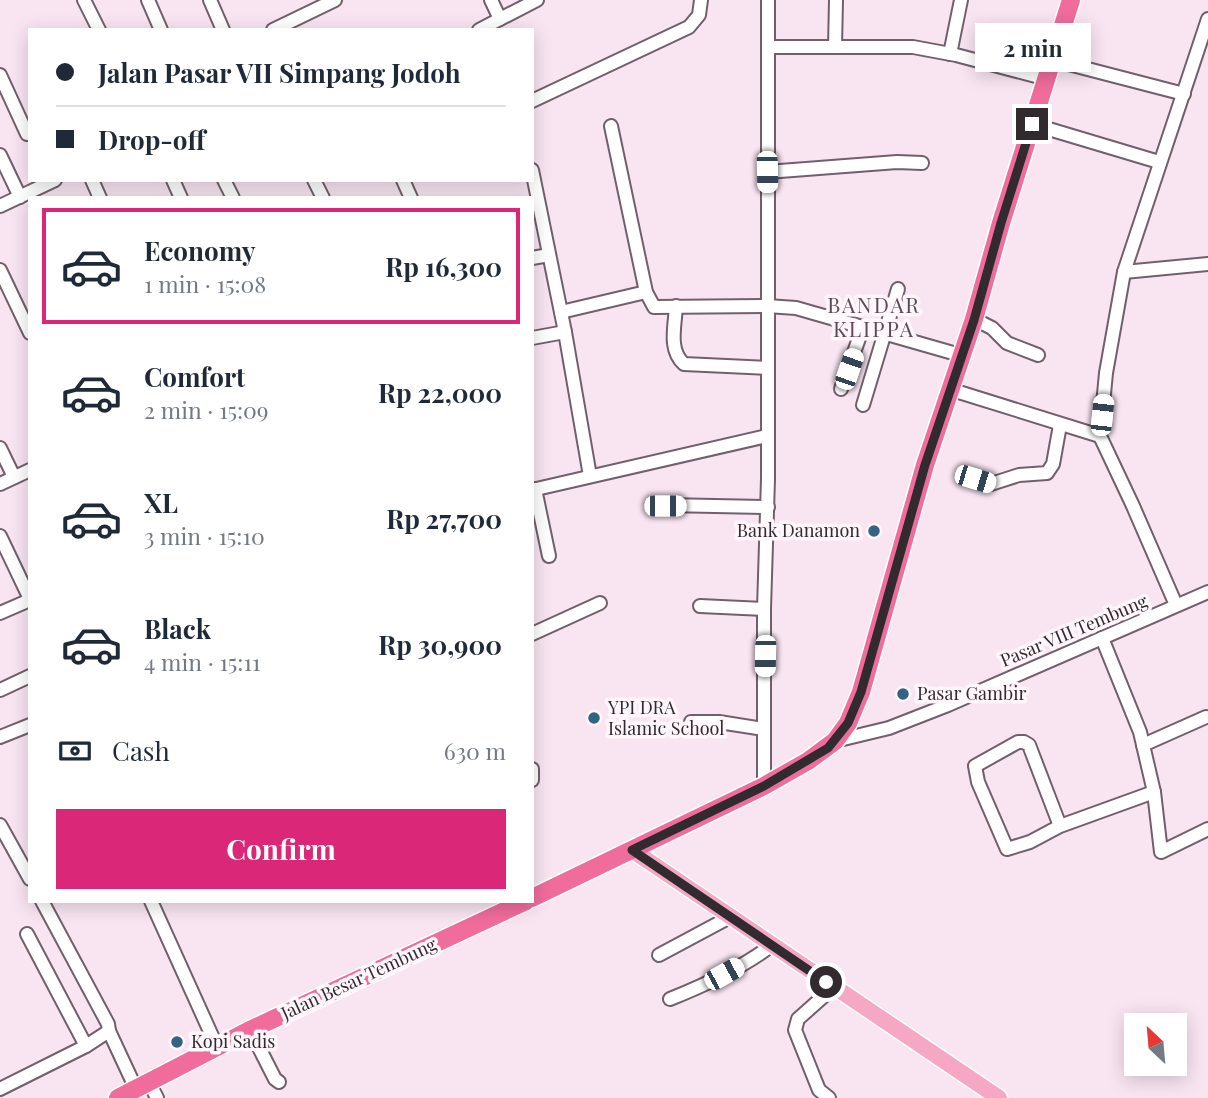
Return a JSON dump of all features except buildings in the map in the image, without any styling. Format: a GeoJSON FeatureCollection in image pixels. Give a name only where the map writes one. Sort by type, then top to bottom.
{"type":"FeatureCollection","features":[{"type":"Feature","properties":{"kind":"highway"},"geometry":{"type":"LineString","coordinates":[[534,897],[764,786],[808,761],[835,741],[848,723],[861,692],[925,465],[974,320],[1001,223],[1071,0]]}},
{"type":"Feature","properties":{"kind":"highway","name":"Jalan Besar Tembung"},"geometry":{"type":"LineString","coordinates":[[118,1098],[147,1089],[250,1030],[522,903]]}},
{"type":"Feature","properties":{"kind":"main road"},"geometry":{"type":"LineString","coordinates":[[632,850],[999,1098]]}},
{"type":"Feature","properties":{"kind":"street"},"geometry":{"type":"LineString","coordinates":[[84,0],[98,28]]}},
{"type":"Feature","properties":{"kind":"street"},"geometry":{"type":"LineString","coordinates":[[148,0],[161,28]]}},
{"type":"Feature","properties":{"kind":"street"},"geometry":{"type":"LineString","coordinates":[[209,0],[222,28]]}},
{"type":"Feature","properties":{"kind":"street"},"geometry":{"type":"LineString","coordinates":[[277,28],[335,0]]}},
{"type":"Feature","properties":{"kind":"street"},"geometry":{"type":"LineString","coordinates":[[491,0],[500,19]]}},
{"type":"Feature","properties":{"kind":"street"},"geometry":{"type":"LineString","coordinates":[[483,28],[537,0]]}},
{"type":"Feature","properties":{"kind":"street"},"geometry":{"type":"LineString","coordinates":[[534,100],[689,27],[699,15],[701,0]]}},
{"type":"Feature","properties":{"kind":"street"},"geometry":{"type":"LineString","coordinates":[[764,786],[764,609],[768,507],[768,0]]}},
{"type":"Feature","properties":{"kind":"street"},"geometry":{"type":"LineString","coordinates":[[835,47],[836,0]]}},
{"type":"Feature","properties":{"kind":"street"},"geometry":{"type":"LineString","coordinates":[[950,54],[961,0]]}},
{"type":"Feature","properties":{"kind":"street"},"geometry":{"type":"LineString","coordinates":[[1177,606],[1100,436],[1107,373],[1124,272],[1159,162],[1206,32],[1208,19]]}},
{"type":"Feature","properties":{"kind":"street"},"geometry":{"type":"LineString","coordinates":[[768,47],[914,47],[1047,79]]}},
{"type":"Feature","properties":{"kind":"street"},"geometry":{"type":"LineString","coordinates":[[1053,60],[1184,94]]}},
{"type":"Feature","properties":{"kind":"street"},"geometry":{"type":"LineString","coordinates":[[0,75],[27,134]]}},
{"type":"Feature","properties":{"kind":"street"},"geometry":{"type":"LineString","coordinates":[[1032,124],[1159,162]]}},
{"type":"Feature","properties":{"kind":"street"},"geometry":{"type":"LineString","coordinates":[[611,126],[646,292],[654,307],[767,306],[804,309],[960,355]]}},
{"type":"Feature","properties":{"kind":"street"},"geometry":{"type":"LineString","coordinates":[[0,155],[20,197]]}},
{"type":"Feature","properties":{"kind":"street"},"geometry":{"type":"LineString","coordinates":[[767,172],[897,162],[922,163]]}},
{"type":"Feature","properties":{"kind":"street"},"geometry":{"type":"LineString","coordinates":[[534,180],[565,332],[590,476]]}},
{"type":"Feature","properties":{"kind":"street"},"geometry":{"type":"LineString","coordinates":[[0,206],[50,182]]}},
{"type":"Feature","properties":{"kind":"street"},"geometry":{"type":"LineString","coordinates":[[534,258],[549,255]]}},
{"type":"Feature","properties":{"kind":"street"},"geometry":{"type":"LineString","coordinates":[[1124,272],[1208,264]]}},
{"type":"Feature","properties":{"kind":"street"},"geometry":{"type":"LineString","coordinates":[[0,270],[28,329]]}},
{"type":"Feature","properties":{"kind":"street"},"geometry":{"type":"LineString","coordinates":[[863,405],[898,289]]}},
{"type":"Feature","properties":{"kind":"street"},"geometry":{"type":"LineString","coordinates":[[561,313],[646,292]]}},
{"type":"Feature","properties":{"kind":"street"},"geometry":{"type":"LineString","coordinates":[[676,306],[674,348],[677,357],[684,364],[766,368]]}},
{"type":"Feature","properties":{"kind":"street"},"geometry":{"type":"LineString","coordinates":[[974,320],[992,328],[1007,344],[1038,355]]}},
{"type":"Feature","properties":{"kind":"street"},"geometry":{"type":"LineString","coordinates":[[841,389],[863,327]]}},
{"type":"Feature","properties":{"kind":"street"},"geometry":{"type":"LineString","coordinates":[[534,338],[565,332]]}},
{"type":"Feature","properties":{"kind":"street"},"geometry":{"type":"LineString","coordinates":[[949,389],[1100,436]]}},
{"type":"Feature","properties":{"kind":"street"},"geometry":{"type":"LineString","coordinates":[[975,479],[991,484],[1019,475],[1047,473],[1052,464],[1060,425]]}},
{"type":"Feature","properties":{"kind":"street"},"geometry":{"type":"LineString","coordinates":[[550,556],[534,490],[767,436]]}},
{"type":"Feature","properties":{"kind":"street"},"geometry":{"type":"LineString","coordinates":[[0,448],[14,477]]}},
{"type":"Feature","properties":{"kind":"street"},"geometry":{"type":"LineString","coordinates":[[0,484],[28,471]]}},
{"type":"Feature","properties":{"kind":"street"},"geometry":{"type":"LineString","coordinates":[[665,506],[768,507]]}},
{"type":"Feature","properties":{"kind":"street"},"geometry":{"type":"LineString","coordinates":[[0,536],[28,596]]}},
{"type":"Feature","properties":{"kind":"street","name":"Pasar VIII Tembung"},"geometry":{"type":"LineString","coordinates":[[835,741],[888,728],[1208,592]]}},
{"type":"Feature","properties":{"kind":"street"},"geometry":{"type":"LineString","coordinates":[[0,613],[28,601]]}},
{"type":"Feature","properties":{"kind":"street"},"geometry":{"type":"LineString","coordinates":[[534,633],[600,603]]}},
{"type":"Feature","properties":{"kind":"street"},"geometry":{"type":"LineString","coordinates":[[700,606],[764,609]]}},
{"type":"Feature","properties":{"kind":"street"},"geometry":{"type":"LineString","coordinates":[[1102,639],[1140,732],[1154,792],[1161,852],[1208,829]]}},
{"type":"Feature","properties":{"kind":"street"},"geometry":{"type":"LineString","coordinates":[[0,690],[28,677]]}},
{"type":"Feature","properties":{"kind":"street"},"geometry":{"type":"LineString","coordinates":[[1143,745],[1206,717]]}},
{"type":"Feature","properties":{"kind":"street"},"geometry":{"type":"LineString","coordinates":[[691,722],[719,722],[764,729]]}},
{"type":"Feature","properties":{"kind":"street"},"geometry":{"type":"LineString","coordinates":[[0,737],[28,726]]}},
{"type":"Feature","properties":{"kind":"street"},"geometry":{"type":"LineString","coordinates":[[1060,827],[1028,745],[1018,742],[975,766],[978,782],[1007,849],[1031,842],[1060,827],[1154,792]]}},
{"type":"Feature","properties":{"kind":"street"},"geometry":{"type":"LineString","coordinates":[[0,825],[28,875]]}},
{"type":"Feature","properties":{"kind":"street"},"geometry":{"type":"LineString","coordinates":[[43,903],[108,1024],[109,1031],[147,1089]]}},
{"type":"Feature","properties":{"kind":"street"},"geometry":{"type":"LineString","coordinates":[[152,903],[217,1047]]}},
{"type":"Feature","properties":{"kind":"street"},"geometry":{"type":"LineString","coordinates":[[659,955],[730,917]]}},
{"type":"Feature","properties":{"kind":"street"},"geometry":{"type":"LineString","coordinates":[[27,934],[86,1046]]}},
{"type":"Feature","properties":{"kind":"street"},"geometry":{"type":"LineString","coordinates":[[670,999],[703,985],[772,945]]}},
{"type":"Feature","properties":{"kind":"street"},"geometry":{"type":"LineString","coordinates":[[820,1095],[795,1024],[834,987]]}},
{"type":"Feature","properties":{"kind":"street"},"geometry":{"type":"LineString","coordinates":[[250,1030],[279,1082]]}},
{"type":"Feature","properties":{"kind":"street"},"geometry":{"type":"LineString","coordinates":[[0,1089],[86,1046],[109,1031]]}},
{"type":"Feature","properties":{"kind":"place","name":"Bank Danamon"},"geometry":{"type":"Point","coordinates":[874,531]}},
{"type":"Feature","properties":{"kind":"place","name":"Pasar Gambir"},"geometry":{"type":"Point","coordinates":[903,694]}},
{"type":"Feature","properties":{"kind":"place","name":"YPI DRA Islamic School"},"geometry":{"type":"Point","coordinates":[594,718]}},
{"type":"Feature","properties":{"kind":"place","name":"Kopi Sadis"},"geometry":{"type":"Point","coordinates":[177,1042]}},
{"type":"Feature","properties":{"kind":"district","name":"BANDAR KLIPPA"},"geometry":{"type":"Point","coordinates":[874,318]}},
{"type":"Feature","properties":{"kind":"route"},"geometry":{"type":"LineString","coordinates":[[826,982],[632,850],[764,786],[808,761],[828,748],[848,723],[861,692],[925,465],[974,320],[1032,124]]}}]}
